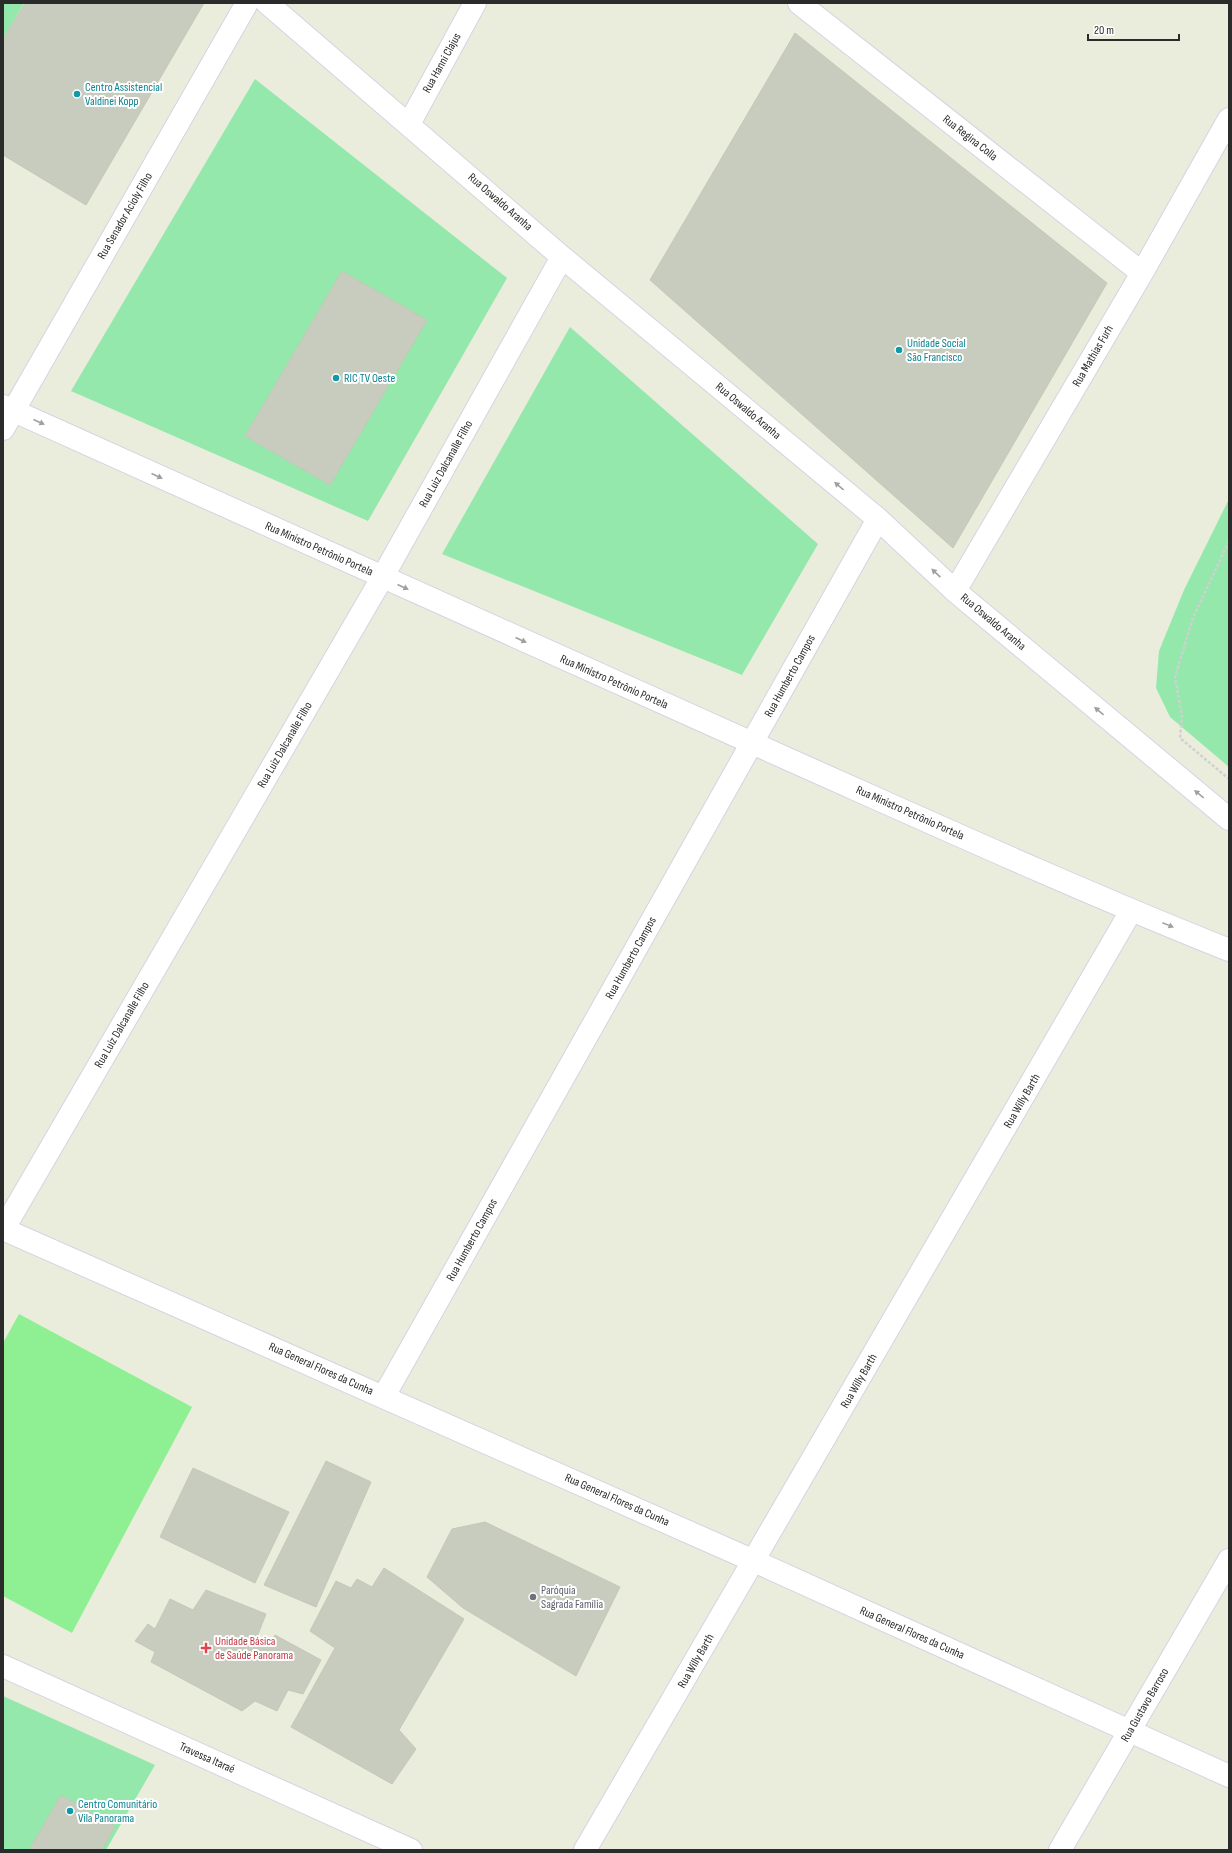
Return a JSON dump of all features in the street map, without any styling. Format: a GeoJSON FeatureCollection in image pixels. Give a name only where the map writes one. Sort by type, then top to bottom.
{"type":"FeatureCollection","features":[{"type":"Feature","properties":{"kind":"street","name":"Rua Senador Acioly Filho"},"geometry":{"type":"LineString","coordinates":[[3,429],[8,408],[248,3]]}},
{"type":"Feature","properties":{"kind":"street","name":"Rua Oswaldo Aranha"},"geometry":{"type":"LineString","coordinates":[[267,3],[562,257],[878,519],[955,590],[1229,819]]}},
{"type":"Feature","properties":{"kind":"street","name":"Rua Hanni Clajus"},"geometry":{"type":"LineString","coordinates":[[409,124],[476,3]]}},
{"type":"Feature","properties":{"kind":"street","name":"Rua Regina Colla"},"geometry":{"type":"LineString","coordinates":[[799,3],[1142,273]]}},
{"type":"Feature","properties":{"kind":"street","name":"Rua Mathias Furh"},"geometry":{"type":"LineString","coordinates":[[955,590],[1142,273],[1229,119]]}},
{"type":"Feature","properties":{"kind":"street","name":"Rua Luiz Dalcanalle Filho"},"geometry":{"type":"LineString","coordinates":[[3,1229],[382,578],[562,257]]}},
{"type":"Feature","properties":{"kind":"street","name":"Rua Ministro Petrônio Portela"},"geometry":{"type":"LineString","coordinates":[[8,408],[752,744],[1131,911],[1229,950]]}},
{"type":"Feature","properties":{"kind":"street","name":"Rua Humberto Campos"},"geometry":{"type":"LineString","coordinates":[[384,1396],[878,519]]}},
{"type":"Feature","properties":{"kind":"street","name":"Rua Willy Barth"},"geometry":{"type":"LineString","coordinates":[[586,1850],[1131,911]]}},
{"type":"Feature","properties":{"kind":"street","name":"Rua General Flores da Cunha"},"geometry":{"type":"LineString","coordinates":[[3,1229],[384,1396],[754,1561],[1229,1776]]}},
{"type":"Feature","properties":{"kind":"street","name":"Rua Gustavo Barroso"},"geometry":{"type":"LineString","coordinates":[[1060,1850],[1229,1560]]}},
{"type":"Feature","properties":{"kind":"street","name":"Travessa Itaraé"},"geometry":{"type":"LineString","coordinates":[[3,1666],[411,1850]]}},
{"type":"Feature","properties":{"kind":"path"},"geometry":{"type":"LineString","coordinates":[[1229,541],[1193,618],[1175,677],[1182,716],[1180,738],[1229,779]]}},
{"type":"Feature","properties":{"kind":"green space"},"geometry":{"type":"Polygon","coordinates":[[[3,3],[24,3],[3,39],[3,3]]]}},
{"type":"Feature","properties":{"kind":"green space"},"geometry":{"type":"Polygon","coordinates":[[[255,79],[507,278],[368,521],[71,391],[255,79]]]}},
{"type":"Feature","properties":{"kind":"green space"},"geometry":{"type":"Polygon","coordinates":[[[570,327],[818,544],[742,675],[442,554],[570,327]]]}},
{"type":"Feature","properties":{"kind":"green space"},"geometry":{"type":"Polygon","coordinates":[[[1229,499],[1229,767],[1170,717],[1156,688],[1159,651],[1184,590],[1229,499]]]}},
{"type":"Feature","properties":{"kind":"green space"},"geometry":{"type":"Polygon","coordinates":[[[19,1314],[192,1407],[72,1633],[3,1596],[3,1343],[19,1314]]]}},
{"type":"Feature","properties":{"kind":"green space"},"geometry":{"type":"Polygon","coordinates":[[[3,1696],[155,1765],[106,1850],[3,1850],[3,1696]]]}},
{"type":"Feature","properties":{"kind":"building","name":"Centro Assistencial Valdinei Kopp"},"geometry":{"type":"Polygon","coordinates":[[[25,3],[204,3],[86,205],[3,155],[3,39],[25,3]]]}},
{"type":"Feature","properties":{"kind":"building","name":"Unidade Social São Francisco"},"geometry":{"type":"Polygon","coordinates":[[[795,33],[1107,283],[953,548],[650,280],[795,33]]]}},
{"type":"Feature","properties":{"kind":"building","name":"RIC TV Oeste"},"geometry":{"type":"Polygon","coordinates":[[[342,271],[427,320],[330,485],[245,436],[342,271]]]}},
{"type":"Feature","properties":{"kind":"building"},"geometry":{"type":"Polygon","coordinates":[[[326,1461],[371,1482],[316,1607],[264,1585],[326,1461]]]}},
{"type":"Feature","properties":{"kind":"building"},"geometry":{"type":"Polygon","coordinates":[[[193,1468],[289,1512],[255,1583],[160,1537],[193,1468]]]}},
{"type":"Feature","properties":{"kind":"building","name":"Paróquia Sagrada Família"},"geometry":{"type":"Polygon","coordinates":[[[485,1522],[620,1587],[576,1676],[463,1608],[427,1577],[452,1529],[485,1522]]]}},
{"type":"Feature","properties":{"kind":"building"},"geometry":{"type":"Polygon","coordinates":[[[384,1568],[464,1619],[399,1730],[416,1749],[392,1784],[291,1727],[335,1648],[310,1631],[336,1581],[351,1588],[357,1579],[372,1587],[384,1568]]]}},
{"type":"Feature","properties":{"kind":"building"},"geometry":{"type":"Polygon","coordinates":[[[206,1590],[266,1614],[255,1642],[267,1647],[275,1635],[321,1660],[303,1694],[288,1690],[277,1711],[255,1701],[242,1711],[151,1662],[155,1652],[135,1641],[148,1624],[155,1629],[170,1599],[193,1610],[206,1590]]]}},
{"type":"Feature","properties":{"kind":"building","name":"Centro Comunitário Vila Panorama"},"geometry":{"type":"Polygon","coordinates":[[[61,1795],[115,1826],[102,1850],[29,1850],[61,1795]]]}},
{"type":"Feature","properties":{"kind":"place","name":"Centro Assistencial Valdinei Kopp"},"geometry":{"type":"Point","coordinates":[77,94]}},
{"type":"Feature","properties":{"kind":"place","name":"Unidade Social São Francisco"},"geometry":{"type":"Point","coordinates":[899,350]}},
{"type":"Feature","properties":{"kind":"place","name":"RIC TV Oeste"},"geometry":{"type":"Point","coordinates":[336,378]}},
{"type":"Feature","properties":{"kind":"place","name":"Paróquia Sagrada Família"},"geometry":{"type":"Point","coordinates":[533,1597]}},
{"type":"Feature","properties":{"kind":"place","name":"Unidade Básica de Saúde Panorama"},"geometry":{"type":"Point","coordinates":[206,1648]}},
{"type":"Feature","properties":{"kind":"place","name":"Centro Comunitário Vila Panorama"},"geometry":{"type":"Point","coordinates":[70,1811]}}]}
